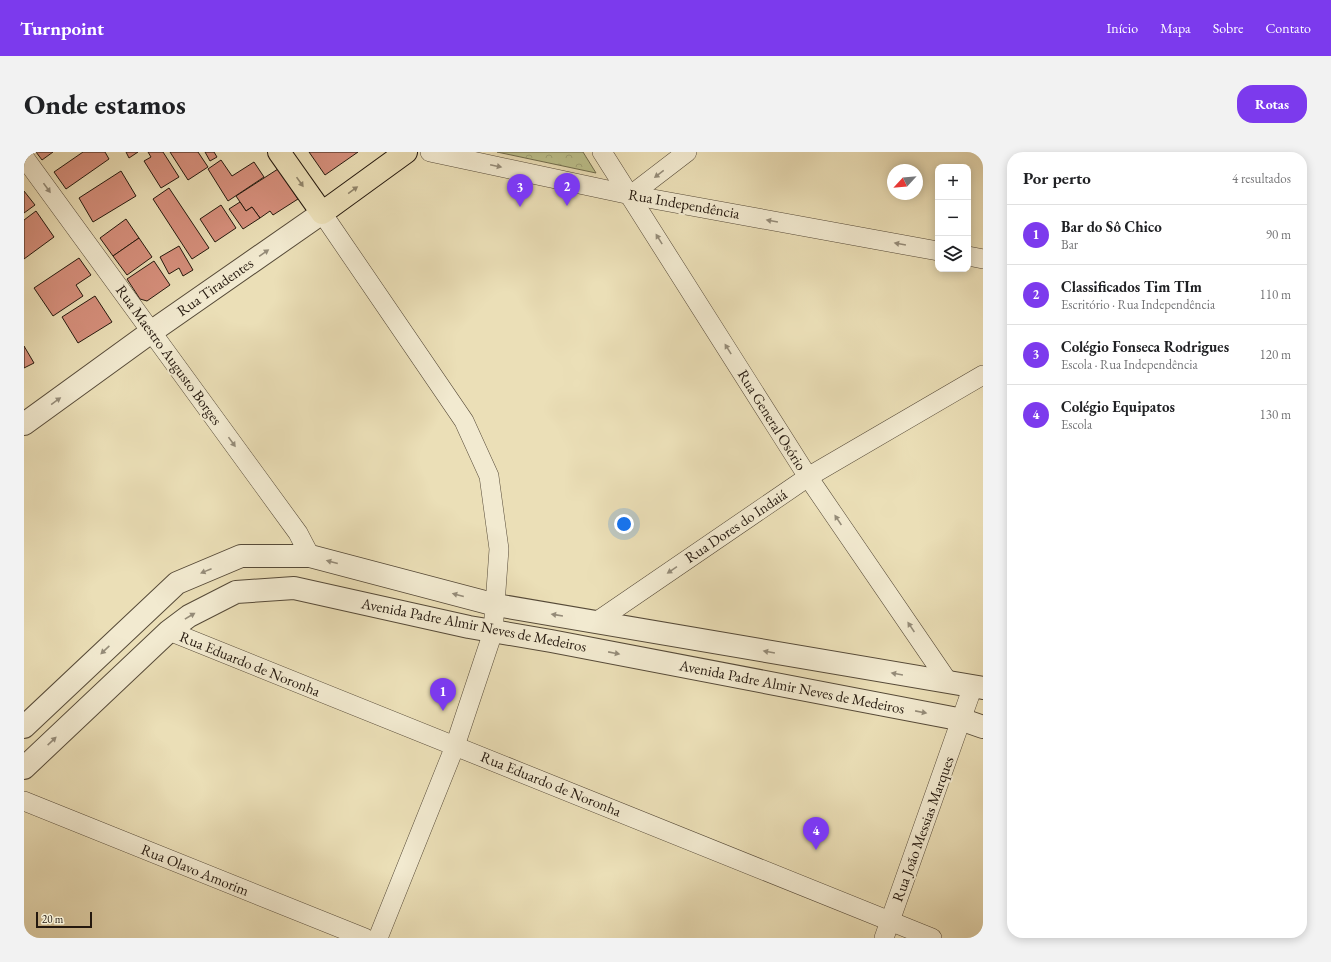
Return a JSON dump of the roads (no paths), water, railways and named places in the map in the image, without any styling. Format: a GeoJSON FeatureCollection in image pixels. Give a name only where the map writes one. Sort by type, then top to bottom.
{"type":"FeatureCollection","features":[{"type":"Feature","properties":{"kind":"main road"},"geometry":{"type":"LineString","coordinates":[[279,152],[322,213]]}},
{"type":"Feature","properties":{"kind":"main road","name":"Rua Tiradentes"},"geometry":{"type":"LineString","coordinates":[[322,213],[406,152]]}},
{"type":"Feature","properties":{"kind":"street","name":"Rua Independência"},"geometry":{"type":"LineString","coordinates":[[430,152],[631,195],[935,250]]}},
{"type":"Feature","properties":{"kind":"street","name":"Rua General Osório"},"geometry":{"type":"LineString","coordinates":[[602,152],[631,195],[808,477],[949,682]]}},
{"type":"Feature","properties":{"kind":"street"},"geometry":{"type":"LineString","coordinates":[[631,195],[687,152]]}},
{"type":"Feature","properties":{"kind":"street","name":"Rua Maestro Augusto Borges"},"geometry":{"type":"LineString","coordinates":[[24,157],[298,533],[310,556]]}},
{"type":"Feature","properties":{"kind":"street","name":"Rua Tiradentes"},"geometry":{"type":"LineString","coordinates":[[24,424],[151,332],[322,213]]}},
{"type":"Feature","properties":{"kind":"street"},"geometry":{"type":"LineString","coordinates":[[322,213],[464,421],[489,476],[499,550],[493,632],[455,746],[378,938]]}},
{"type":"Feature","properties":{"kind":"street"},"geometry":{"type":"LineString","coordinates":[[971,257],[983,259]]}},
{"type":"Feature","properties":{"kind":"street","name":"Rua Dores do Indaiá"},"geometry":{"type":"LineString","coordinates":[[596,622],[808,477],[981,380]]}},
{"type":"Feature","properties":{"kind":"street","name":"Avenida Padre Almir Neves de Medeiros"},"geometry":{"type":"LineString","coordinates":[[24,727],[177,583],[242,556],[310,556],[496,605],[978,687]]}},
{"type":"Feature","properties":{"kind":"street","name":"Avenida Padre Almir Neves de Medeiros"},"geometry":{"type":"LineString","coordinates":[[24,768],[169,631],[189,616],[236,592],[294,588],[493,632],[552,641],[962,720],[983,727]]}},
{"type":"Feature","properties":{"kind":"street","name":"Rua Eduardo de Noronha"},"geometry":{"type":"LineString","coordinates":[[169,631],[455,746],[887,930],[932,938]]}},
{"type":"Feature","properties":{"kind":"street","name":"Rua João Messias Marques"},"geometry":{"type":"LineString","coordinates":[[887,930],[962,720],[978,687]]}},
{"type":"Feature","properties":{"kind":"street","name":"Rua Olavo Amorim"},"geometry":{"type":"LineString","coordinates":[[24,801],[365,938]]}},
{"type":"Feature","properties":{"kind":"place","name":"Classificados Tim TIm"},"geometry":{"type":"Point","coordinates":[567,206]}},
{"type":"Feature","properties":{"kind":"place","name":"Colégio Fonseca Rodrigues"},"geometry":{"type":"Point","coordinates":[520,207]}},
{"type":"Feature","properties":{"kind":"place","name":"Bar do Sô Chico"},"geometry":{"type":"Point","coordinates":[443,711]}},
{"type":"Feature","properties":{"kind":"place","name":"Colégio Equipatos"},"geometry":{"type":"Point","coordinates":[816,850]}}]}
